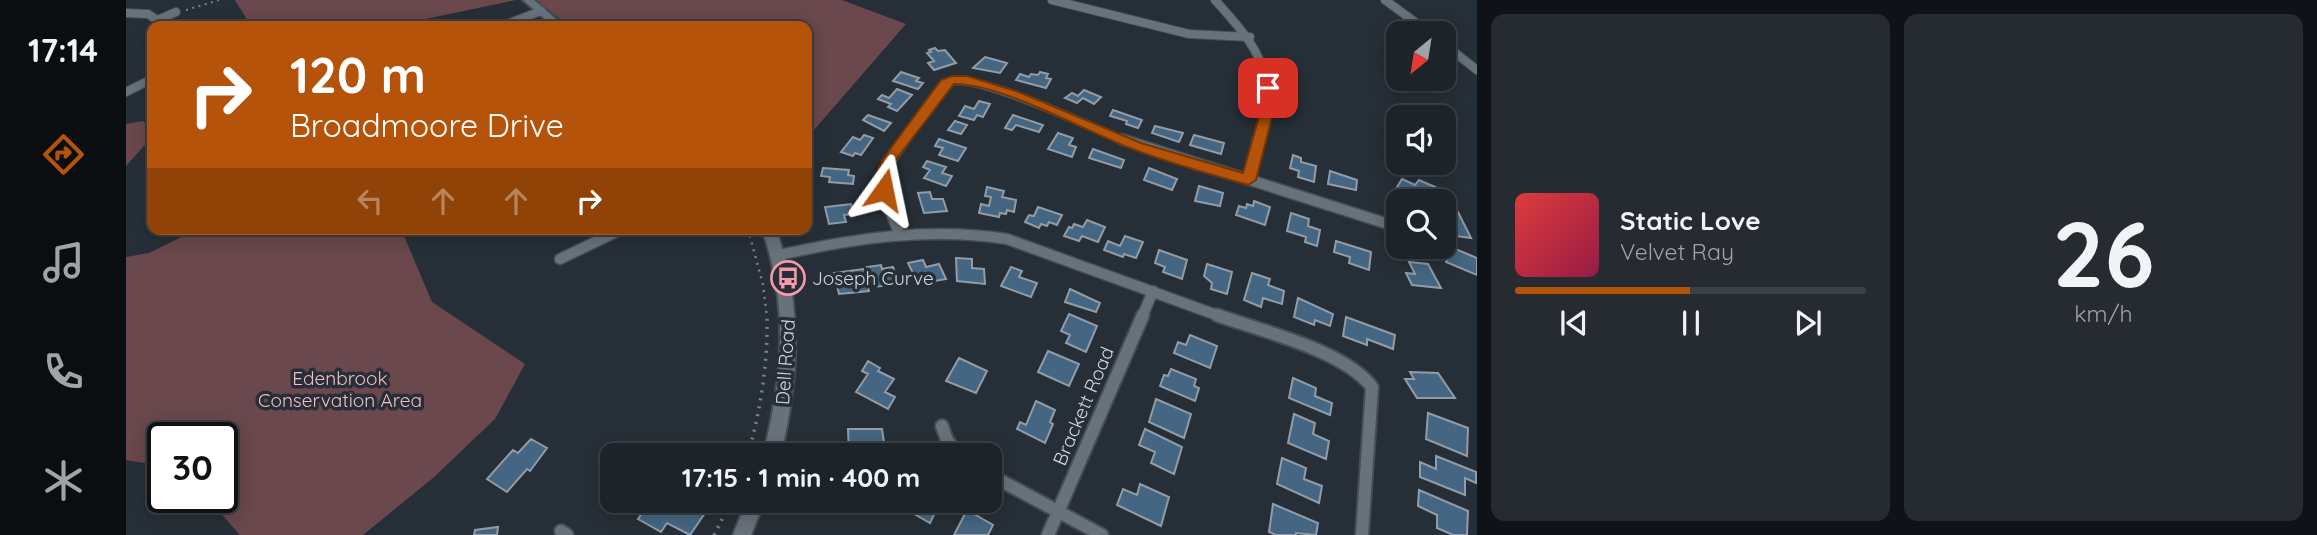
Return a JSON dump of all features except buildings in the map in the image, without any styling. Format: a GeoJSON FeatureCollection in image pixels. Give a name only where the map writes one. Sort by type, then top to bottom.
{"type":"FeatureCollection","features":[{"type":"Feature","properties":{"kind":"street"},"geometry":{"type":"LineString","coordinates":[[528,0],[553,21]]}},
{"type":"Feature","properties":{"kind":"street"},"geometry":{"type":"LineString","coordinates":[[1052,0],[1189,34],[1250,37]]}},
{"type":"Feature","properties":{"kind":"street"},"geometry":{"type":"LineString","coordinates":[[1215,0],[1250,37],[1263,63],[1268,88],[1266,113],[1248,180]]}},
{"type":"Feature","properties":{"kind":"street"},"geometry":{"type":"LineString","coordinates":[[1385,0],[1414,21]]}},
{"type":"Feature","properties":{"kind":"street"},"geometry":{"type":"LineString","coordinates":[[515,21],[541,11]]}},
{"type":"Feature","properties":{"kind":"street"},"geometry":{"type":"LineString","coordinates":[[126,13],[137,12],[160,19],[176,12]]}},
{"type":"Feature","properties":{"kind":"street"},"geometry":{"type":"LineString","coordinates":[[1456,53],[1477,70]]}},
{"type":"Feature","properties":{"kind":"street"},"geometry":{"type":"LineString","coordinates":[[899,233],[881,179],[884,169],[946,83],[952,80],[967,80],[1011,94],[1137,146],[1385,223]]}},
{"type":"Feature","properties":{"kind":"street"},"geometry":{"type":"LineString","coordinates":[[126,92],[147,82]]}},
{"type":"Feature","properties":{"kind":"street"},"geometry":{"type":"LineString","coordinates":[[779,255],[899,233],[944,230],[1007,239],[1337,358],[1363,375],[1372,387],[1362,535]]}},
{"type":"Feature","properties":{"kind":"street"},"geometry":{"type":"LineString","coordinates":[[560,259],[610,235]]}},
{"type":"Feature","properties":{"kind":"street","name":"Dell Road"},"geometry":{"type":"LineString","coordinates":[[771,235],[779,255],[790,319],[790,347],[775,443]]}},
{"type":"Feature","properties":{"kind":"street","name":"Brackett Road"},"geometry":{"type":"LineString","coordinates":[[1048,535],[1153,291]]}},
{"type":"Feature","properties":{"kind":"street"},"geometry":{"type":"LineString","coordinates":[[942,426],[949,443]]}},
{"type":"Feature","properties":{"kind":"street"},"geometry":{"type":"LineString","coordinates":[[1002,481],[1102,535]]}},
{"type":"Feature","properties":{"kind":"street"},"geometry":{"type":"LineString","coordinates":[[742,535],[751,513]]}},
{"type":"Feature","properties":{"kind":"path"},"geometry":{"type":"LineString","coordinates":[[176,12],[219,0]]}},
{"type":"Feature","properties":{"kind":"path"},"geometry":{"type":"LineString","coordinates":[[750,235],[760,260],[768,309],[768,358],[758,423],[752,443]]}},
{"type":"Feature","properties":{"kind":"path"},"geometry":{"type":"LineString","coordinates":[[714,535],[726,513]]}},
{"type":"Feature","properties":{"kind":"green space"},"geometry":{"type":"Polygon","coordinates":[[[235,0],[516,0],[416,21],[248,21],[235,0]]]}},
{"type":"Feature","properties":{"kind":"green space"},"geometry":{"type":"Polygon","coordinates":[[[536,0],[842,0],[906,24],[812,132],[812,21],[563,21],[536,0]]]}},
{"type":"Feature","properties":{"kind":"green space"},"geometry":{"type":"Polygon","coordinates":[[[143,121],[147,125],[147,143],[126,166],[126,124],[143,121]]]}},
{"type":"Feature","properties":{"kind":"green space","name":"Edenbrook Conservation Area"},"geometry":{"type":"Polygon","coordinates":[[[186,235],[404,235],[432,302],[525,364],[495,419],[433,478],[363,535],[240,535],[220,513],[238,513],[238,422],[147,422],[147,463],[126,460],[126,257],[149,253],[186,235]]]}},
{"type":"Feature","properties":{"kind":"place","name":"Joseph Curve"},"geometry":{"type":"Point","coordinates":[788,278]}},
{"type":"Feature","properties":{"kind":"route"},"geometry":{"type":"LineString","coordinates":[[884,190],[881,179],[889,160],[946,83],[952,80],[967,80],[1011,94],[1137,146],[1248,180],[1266,113],[1268,88]]}}]}
